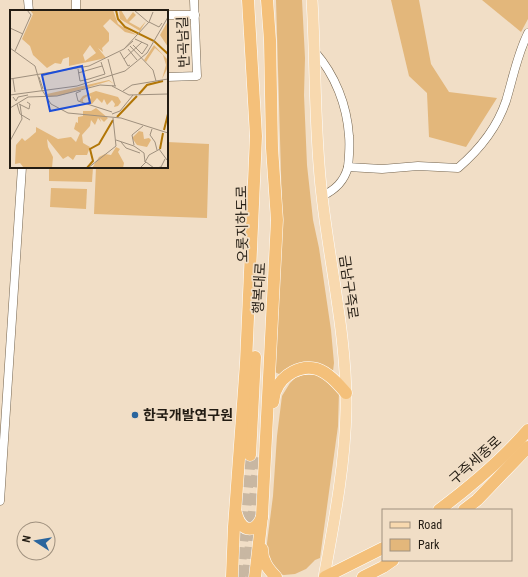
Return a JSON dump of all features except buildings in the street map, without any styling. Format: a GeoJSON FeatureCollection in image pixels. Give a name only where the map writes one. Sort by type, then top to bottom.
{"type":"FeatureCollection","features":[{"type":"Feature","properties":{"kind":"highway","name":"행복대로"},"geometry":{"type":"LineString","coordinates":[[231,573],[246,363],[256,136],[248,0]]}},
{"type":"Feature","properties":{"kind":"highway","name":"행복대로"},"geometry":{"type":"LineString","coordinates":[[255,577],[262,516],[277,220],[272,148],[270,40],[267,0]]}},
{"type":"Feature","properties":{"kind":"highway","name":"오롯지하도로"},"geometry":{"type":"LineString","coordinates":[[256,136],[258,248],[254,455],[265,357],[272,148]]}},
{"type":"Feature","properties":{"kind":"highway"},"geometry":{"type":"LineString","coordinates":[[266,440],[276,390],[290,373],[305,368],[317,369],[332,379],[346,393]]}},
{"type":"Feature","properties":{"kind":"highway","name":"구즉세종로"},"geometry":{"type":"LineString","coordinates":[[440,509],[470,487],[513,447],[528,430]]}},
{"type":"Feature","properties":{"kind":"highway","name":"구즉세종로"},"geometry":{"type":"LineString","coordinates":[[465,509],[477,500],[528,447]]}},
{"type":"Feature","properties":{"kind":"highway"},"geometry":{"type":"LineString","coordinates":[[236,512],[240,524],[249,529],[255,528],[259,524],[262,516]]}},
{"type":"Feature","properties":{"kind":"highway"},"geometry":{"type":"LineString","coordinates":[[262,516],[262,555],[267,568],[276,577]]}},
{"type":"Feature","properties":{"kind":"highway"},"geometry":{"type":"LineString","coordinates":[[327,576],[382,548]]}},
{"type":"Feature","properties":{"kind":"highway"},"geometry":{"type":"LineString","coordinates":[[363,577],[392,561]]}},
{"type":"Feature","properties":{"kind":"main road","name":"금남구즉로"},"geometry":{"type":"LineString","coordinates":[[312,0],[319,169],[345,356],[346,393],[345,436],[327,576]]}},
{"type":"Feature","properties":{"kind":"street","name":"반곡남길"},"geometry":{"type":"LineString","coordinates":[[168,77],[197,76],[194,0]]}},
{"type":"Feature","properties":{"kind":"street"},"geometry":{"type":"LineString","coordinates":[[168,15],[195,15]]}},
{"type":"Feature","properties":{"kind":"street"},"geometry":{"type":"LineString","coordinates":[[348,167],[382,169],[418,166],[458,168],[477,150],[497,120],[506,101],[520,49],[528,33]]}},
{"type":"Feature","properties":{"kind":"street"},"geometry":{"type":"LineString","coordinates":[[314,52],[326,65],[341,98],[350,137],[348,167],[346,173],[333,191],[322,196]]}},
{"type":"Feature","properties":{"kind":"street"},"geometry":{"type":"LineString","coordinates":[[0,501],[22,168]]}},
{"type":"Feature","properties":{"kind":"green space"},"geometry":{"type":"Polygon","coordinates":[[[276,0],[302,0],[305,58],[304,95],[307,165],[313,220],[319,248],[331,330],[334,363],[333,371],[328,372],[281,375],[275,372],[282,208],[276,0]]]}},
{"type":"Feature","properties":{"kind":"green space"},"geometry":{"type":"Polygon","coordinates":[[[391,0],[419,0],[431,64],[449,92],[497,98],[466,147],[429,137],[427,93],[409,76],[391,0]]]}},
{"type":"Feature","properties":{"kind":"green space"},"geometry":{"type":"Polygon","coordinates":[[[482,0],[528,0],[528,19],[521,32],[482,0]]]}},
{"type":"Feature","properties":{"kind":"green space"},"geometry":{"type":"Polygon","coordinates":[[[168,142],[209,144],[207,218],[94,214],[96,168],[168,168],[168,142]]]}},
{"type":"Feature","properties":{"kind":"green space"},"geometry":{"type":"Polygon","coordinates":[[[49,168],[93,168],[92,182],[49,181],[49,168]]]}},
{"type":"Feature","properties":{"kind":"green space"},"geometry":{"type":"Polygon","coordinates":[[[51,188],[87,189],[86,209],[50,207],[51,188]]]}},
{"type":"Feature","properties":{"kind":"green space"},"geometry":{"type":"Polygon","coordinates":[[[304,375],[320,375],[339,391],[338,426],[320,558],[315,560],[306,569],[295,574],[284,575],[278,574],[267,559],[266,551],[273,496],[277,436],[282,396],[290,383],[296,377],[304,375]]]}},
{"type":"Feature","properties":{"kind":"tunnel"},"geometry":{"type":"LineString","coordinates":[[239,577],[250,455]]}},
{"type":"Feature","properties":{"kind":"tunnel"},"geometry":{"type":"LineString","coordinates":[[248,577],[259,455]]}},
{"type":"Feature","properties":{"kind":"place","name":"한국개발연구원"},"geometry":{"type":"Point","coordinates":[135,415]}}]}
